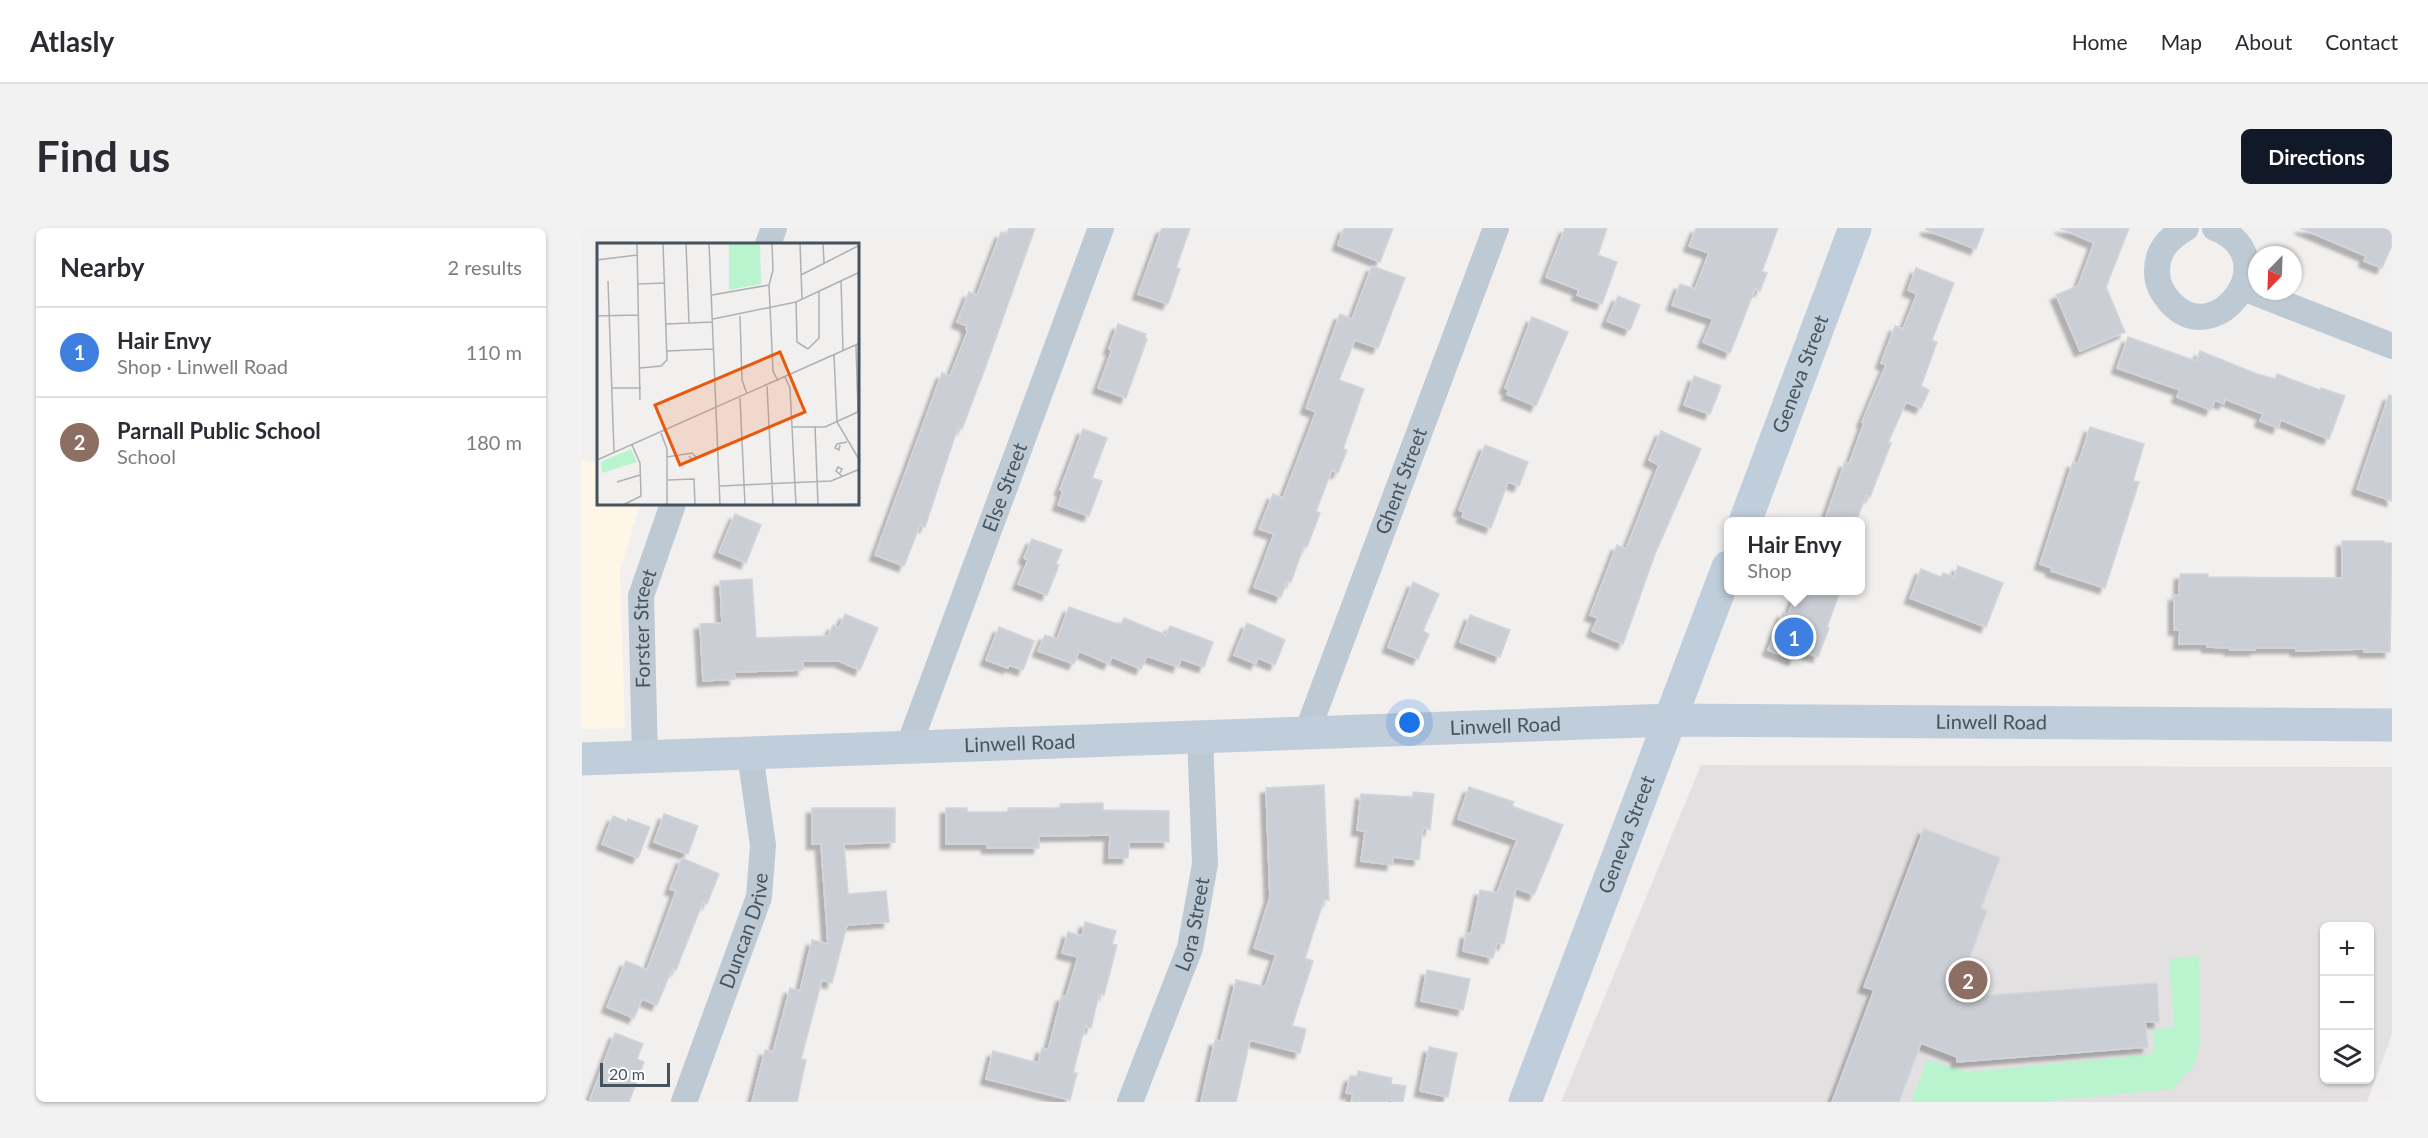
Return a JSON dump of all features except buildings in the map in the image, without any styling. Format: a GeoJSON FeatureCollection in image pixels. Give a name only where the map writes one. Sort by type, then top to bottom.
{"type":"FeatureCollection","features":[{"type":"Feature","properties":{"kind":"main road","name":"Geneva Street"},"geometry":{"type":"LineString","coordinates":[[1747,517],[1856,228]]}},
{"type":"Feature","properties":{"kind":"main road","name":"Geneva Street"},"geometry":{"type":"LineString","coordinates":[[1525,1102],[1724,578]]}},
{"type":"Feature","properties":{"kind":"main road","name":"Linwell Road"},"geometry":{"type":"LineString","coordinates":[[582,759],[1670,720],[2392,725]]}},
{"type":"Feature","properties":{"kind":"street"},"geometry":{"type":"LineString","coordinates":[[768,243],[774,228]]}},
{"type":"Feature","properties":{"kind":"street","name":"Else Street"},"geometry":{"type":"LineString","coordinates":[[908,748],[1101,228]]}},
{"type":"Feature","properties":{"kind":"street","name":"Ghent Street"},"geometry":{"type":"LineString","coordinates":[[1307,732],[1496,228]]}},
{"type":"Feature","properties":{"kind":"street"},"geometry":{"type":"LineString","coordinates":[[2186,228],[2173,235],[2162,248],[2157,263],[2157,279],[2163,294],[2175,307],[2189,314],[2203,316],[2218,313],[2232,305],[2243,288],[2247,273],[2245,257],[2237,243],[2215,228]]}},
{"type":"Feature","properties":{"kind":"street"},"geometry":{"type":"LineString","coordinates":[[2243,288],[2392,346]]}},
{"type":"Feature","properties":{"kind":"street","name":"Forster Street"},"geometry":{"type":"LineString","coordinates":[[645,757],[641,596],[672,506]]}},
{"type":"Feature","properties":{"kind":"street","name":"Lora Street"},"geometry":{"type":"LineString","coordinates":[[1130,1102],[1190,948],[1205,864],[1200,737]]}},
{"type":"Feature","properties":{"kind":"street","name":"Duncan Drive"},"geometry":{"type":"LineString","coordinates":[[684,1102],[759,897],[763,845],[750,754]]}},
{"type":"Feature","properties":{"kind":"shaded area"},"geometry":{"type":"Polygon","coordinates":[[[582,459],[597,465],[597,506],[639,506],[620,572],[625,728],[582,729],[582,459]]]}},
{"type":"Feature","properties":{"kind":"shaded area"},"geometry":{"type":"Polygon","coordinates":[[[1701,765],[2392,767],[2392,1034],[2374,1083],[2374,922],[2320,922],[2320,1084],[2374,1084],[2367,1102],[1561,1102],[1701,765]]]}},
{"type":"Feature","properties":{"kind":"green space"},"geometry":{"type":"Polygon","coordinates":[[[2199,956],[2200,1044],[2195,1064],[2173,1089],[2037,1102],[1911,1102],[1928,1059],[1966,1072],[2153,1054],[2153,1030],[2174,1027],[2169,959],[2199,956]]]}},
{"type":"Feature","properties":{"kind":"place","name":"Hair Envy"},"geometry":{"type":"Point","coordinates":[1794,637]}},
{"type":"Feature","properties":{"kind":"place","name":"Parnall Public School"},"geometry":{"type":"Point","coordinates":[1968,980]}}]}
